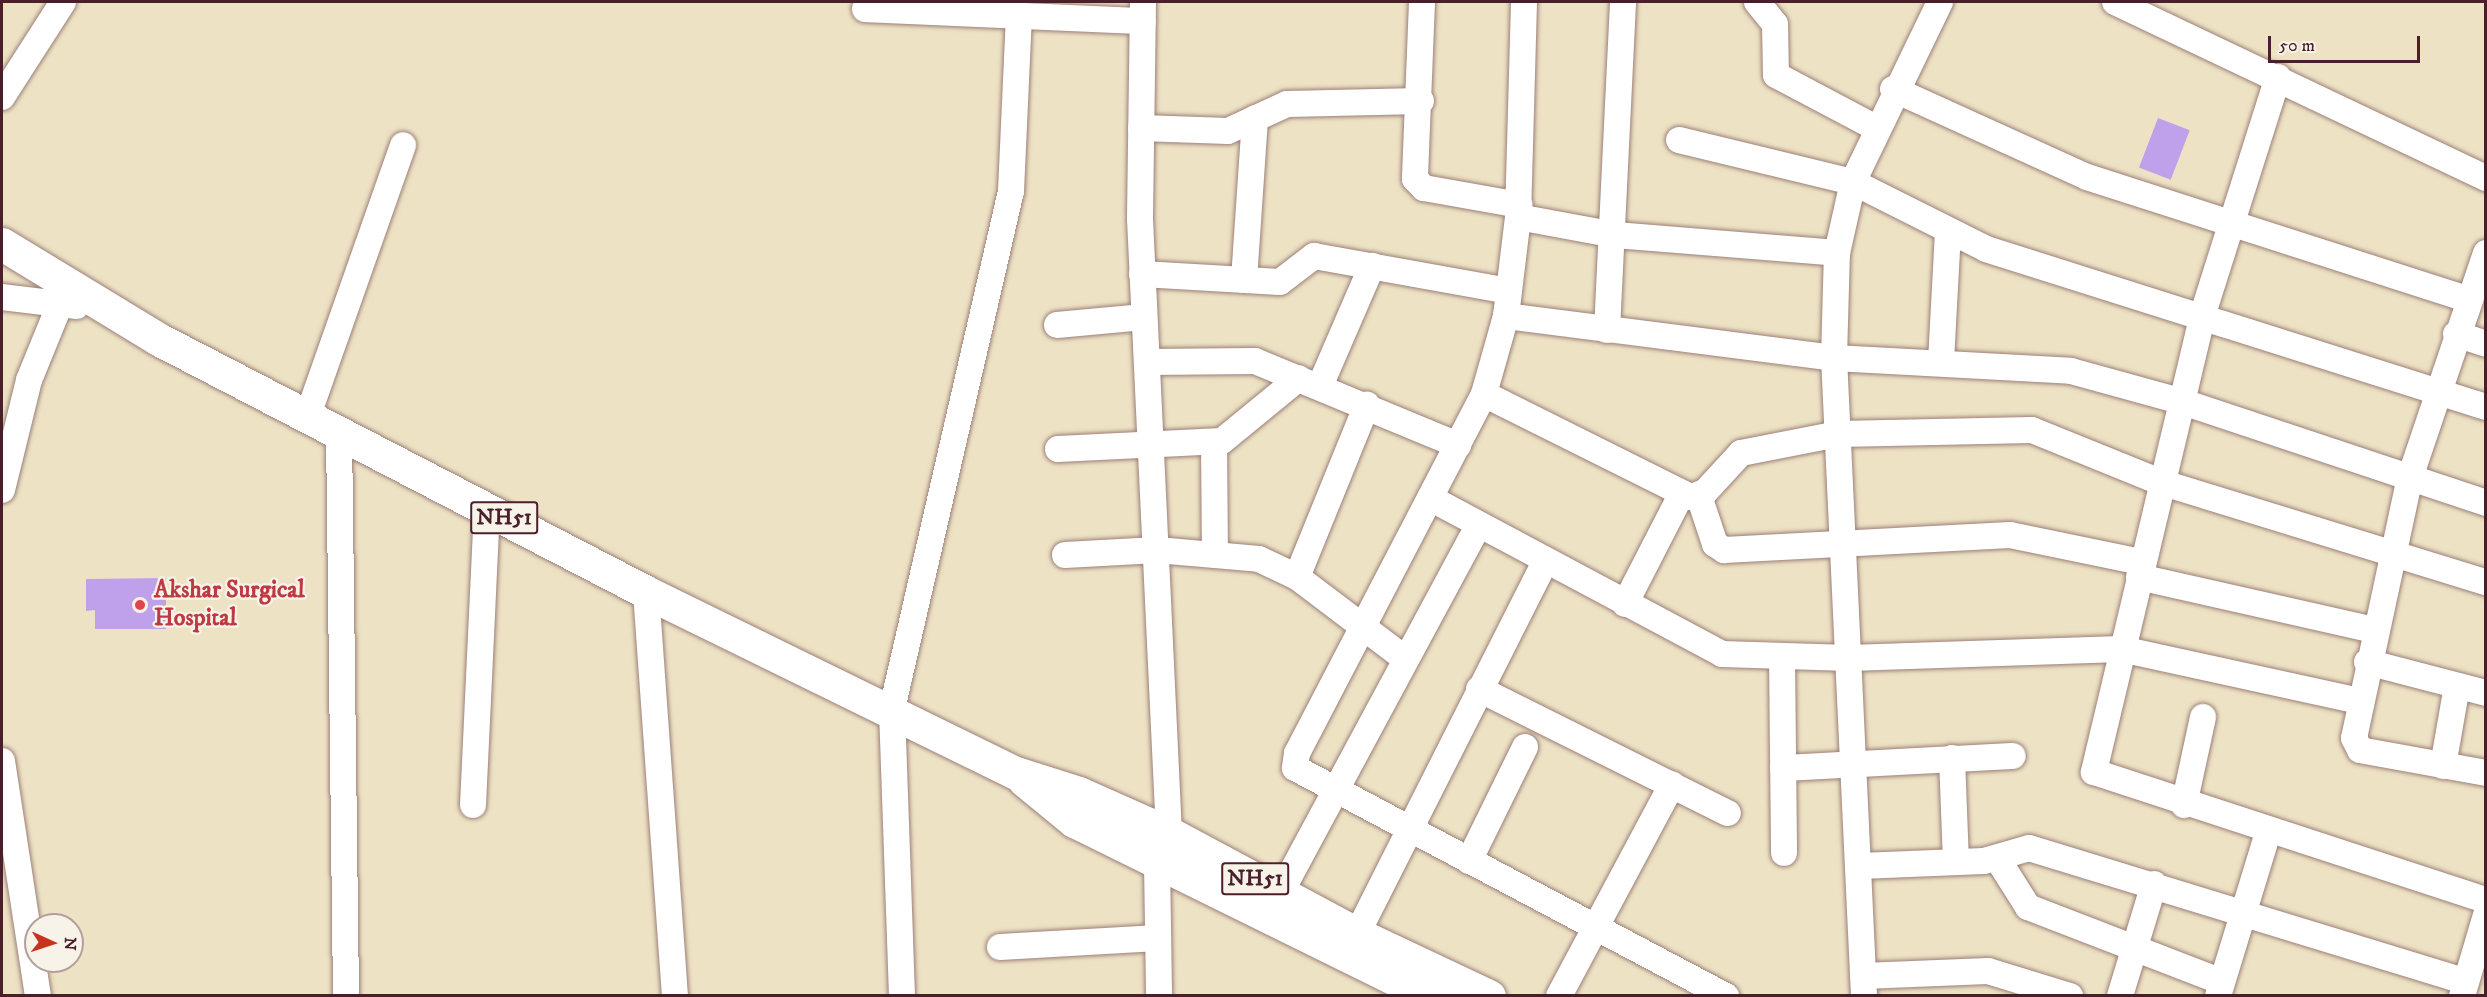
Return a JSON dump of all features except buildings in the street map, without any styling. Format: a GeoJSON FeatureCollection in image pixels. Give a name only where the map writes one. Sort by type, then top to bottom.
{"type":"FeatureCollection","features":[{"type":"Feature","properties":{"kind":"highway","name":"NH51"},"geometry":{"type":"LineString","coordinates":[[2,244],[111,310],[646,592],[892,709],[1016,772],[1079,793],[1169,833],[1357,934],[1490,996]]}},
{"type":"Feature","properties":{"kind":"highway","name":"NH51"},"geometry":{"type":"LineString","coordinates":[[1016,772],[1060,813],[1157,864],[1429,996]]}},
{"type":"Feature","properties":{"kind":"street"},"geometry":{"type":"LineString","coordinates":[[2,97],[63,2]]}},
{"type":"Feature","properties":{"kind":"street"},"geometry":{"type":"LineString","coordinates":[[1422,2],[1421,101],[1414,172],[1418,184],[1615,235],[1837,253]]}},
{"type":"Feature","properties":{"kind":"street"},"geometry":{"type":"LineString","coordinates":[[1524,2],[1519,211],[1506,316],[1484,394],[1294,760],[1299,774],[1594,924],[1726,996]]}},
{"type":"Feature","properties":{"kind":"street"},"geometry":{"type":"LineString","coordinates":[[1607,330],[1615,235],[1623,2]]}},
{"type":"Feature","properties":{"kind":"street"},"geometry":{"type":"LineString","coordinates":[[1757,2],[1775,24],[1776,75],[1876,128]]}},
{"type":"Feature","properties":{"kind":"street"},"geometry":{"type":"LineString","coordinates":[[1940,2],[1893,89],[1853,182],[1837,253],[1834,358],[1845,544],[1864,986],[1988,971],[2070,996]]}},
{"type":"Feature","properties":{"kind":"street"},"geometry":{"type":"LineString","coordinates":[[2115,2],[2486,178]]}},
{"type":"Feature","properties":{"kind":"street"},"geometry":{"type":"LineString","coordinates":[[865,9],[1019,15],[1143,11],[1142,274],[1169,833]]}},
{"type":"Feature","properties":{"kind":"street"},"geometry":{"type":"LineString","coordinates":[[903,996],[892,709],[1011,191],[1019,15]]}},
{"type":"Feature","properties":{"kind":"street"},"geometry":{"type":"LineString","coordinates":[[2277,77],[2203,314],[2180,401],[2094,772],[2184,805],[2486,900]]}},
{"type":"Feature","properties":{"kind":"street"},"geometry":{"type":"LineString","coordinates":[[1893,89],[2087,177],[2231,226],[2469,300]]}},
{"type":"Feature","properties":{"kind":"street"},"geometry":{"type":"LineString","coordinates":[[1141,128],[1228,131],[1287,104],[1421,101]]}},
{"type":"Feature","properties":{"kind":"street"},"geometry":{"type":"LineString","coordinates":[[1244,280],[1255,118]]}},
{"type":"Feature","properties":{"kind":"street"},"geometry":{"type":"LineString","coordinates":[[1679,140],[1853,182],[1948,233],[2486,407]]}},
{"type":"Feature","properties":{"kind":"street"},"geometry":{"type":"LineString","coordinates":[[308,415],[403,146]]}},
{"type":"Feature","properties":{"kind":"street"},"geometry":{"type":"LineString","coordinates":[[1941,361],[1948,233]]}},
{"type":"Feature","properties":{"kind":"street"},"geometry":{"type":"LineString","coordinates":[[2486,253],[2456,334],[2410,477],[2367,662],[2354,738],[2360,750],[2486,773]]}},
{"type":"Feature","properties":{"kind":"street"},"geometry":{"type":"LineString","coordinates":[[1142,274],[1284,281],[1314,256],[1509,291]]}},
{"type":"Feature","properties":{"kind":"street"},"geometry":{"type":"LineString","coordinates":[[1058,449],[1214,442],[1228,438],[1310,382],[1372,266]]}},
{"type":"Feature","properties":{"kind":"street"},"geometry":{"type":"LineString","coordinates":[[2,297],[111,310]]}},
{"type":"Feature","properties":{"kind":"street"},"geometry":{"type":"LineString","coordinates":[[2,490],[29,380],[60,304]]}},
{"type":"Feature","properties":{"kind":"street"},"geometry":{"type":"LineString","coordinates":[[1506,316],[1834,358],[1941,361],[2071,371],[2180,401],[2486,503]]}},
{"type":"Feature","properties":{"kind":"street"},"geometry":{"type":"LineString","coordinates":[[1057,325],[1144,317]]}},
{"type":"Feature","properties":{"kind":"street"},"geometry":{"type":"LineString","coordinates":[[2456,334],[2486,344]]}},
{"type":"Feature","properties":{"kind":"street"},"geometry":{"type":"LineString","coordinates":[[1148,362],[1242,357],[1367,405],[1458,445]]}},
{"type":"Feature","properties":{"kind":"street"},"geometry":{"type":"LineString","coordinates":[[1484,394],[1690,496],[1715,544],[1724,550],[2027,535],[2140,569],[2374,630]]}},
{"type":"Feature","properties":{"kind":"street"},"geometry":{"type":"LineString","coordinates":[[1297,578],[1367,405]]}},
{"type":"Feature","properties":{"kind":"street"},"geometry":{"type":"LineString","coordinates":[[1625,604],[1690,496],[1734,456],[1838,434],[2032,430],[2160,482],[2486,582]]}},
{"type":"Feature","properties":{"kind":"street"},"geometry":{"type":"LineString","coordinates":[[339,431],[346,996]]}},
{"type":"Feature","properties":{"kind":"street"},"geometry":{"type":"LineString","coordinates":[[1214,442],[1215,555]]}},
{"type":"Feature","properties":{"kind":"street"},"geometry":{"type":"LineString","coordinates":[[1430,498],[1545,562],[1722,654],[1849,658],[2121,649],[2359,701]]}},
{"type":"Feature","properties":{"kind":"street"},"geometry":{"type":"LineString","coordinates":[[474,805],[487,509]]}},
{"type":"Feature","properties":{"kind":"street"},"geometry":{"type":"LineString","coordinates":[[1281,892],[1336,793],[1404,658],[1478,526]]}},
{"type":"Feature","properties":{"kind":"street"},"geometry":{"type":"LineString","coordinates":[[1065,555],[1157,550],[1259,559],[1297,578],[1362,630],[1404,658]]}},
{"type":"Feature","properties":{"kind":"street"},"geometry":{"type":"LineString","coordinates":[[1357,934],[1545,562]]}},
{"type":"Feature","properties":{"kind":"street"},"geometry":{"type":"LineString","coordinates":[[646,592],[675,996]]}},
{"type":"Feature","properties":{"kind":"street"},"geometry":{"type":"LineString","coordinates":[[1782,657],[1784,853]]}},
{"type":"Feature","properties":{"kind":"street"},"geometry":{"type":"LineString","coordinates":[[2367,662],[2486,693]]}},
{"type":"Feature","properties":{"kind":"street"},"geometry":{"type":"LineString","coordinates":[[2443,766],[2457,686]]}},
{"type":"Feature","properties":{"kind":"street"},"geometry":{"type":"LineString","coordinates":[[1479,689],[1728,813]]}},
{"type":"Feature","properties":{"kind":"street"},"geometry":{"type":"LineString","coordinates":[[2184,805],[2203,717]]}},
{"type":"Feature","properties":{"kind":"street"},"geometry":{"type":"LineString","coordinates":[[1469,861],[1525,747]]}},
{"type":"Feature","properties":{"kind":"street"},"geometry":{"type":"LineString","coordinates":[[1783,768],[2013,756]]}},
{"type":"Feature","properties":{"kind":"street"},"geometry":{"type":"LineString","coordinates":[[1952,758],[1956,862]]}},
{"type":"Feature","properties":{"kind":"street"},"geometry":{"type":"LineString","coordinates":[[2,768],[38,996]]}},
{"type":"Feature","properties":{"kind":"street"},"geometry":{"type":"LineString","coordinates":[[1559,996],[1594,924],[1672,784]]}},
{"type":"Feature","properties":{"kind":"street"},"geometry":{"type":"LineString","coordinates":[[1997,858],[2028,907],[2136,951],[2220,989],[2268,832]]}},
{"type":"Feature","properties":{"kind":"street"},"geometry":{"type":"LineString","coordinates":[[1860,866],[1997,858],[2029,848],[2154,884],[2464,988],[2486,915]]}},
{"type":"Feature","properties":{"kind":"street"},"geometry":{"type":"LineString","coordinates":[[1157,864],[1159,996]]}},
{"type":"Feature","properties":{"kind":"street"},"geometry":{"type":"LineString","coordinates":[[2120,996],[2136,951],[2154,884]]}},
{"type":"Feature","properties":{"kind":"street"},"geometry":{"type":"LineString","coordinates":[[1000,947],[1158,938]]}},
{"type":"Feature","properties":{"kind":"place","name":"Akshar Surgical Hospital"},"geometry":{"type":"Point","coordinates":[140,605]}}]}
